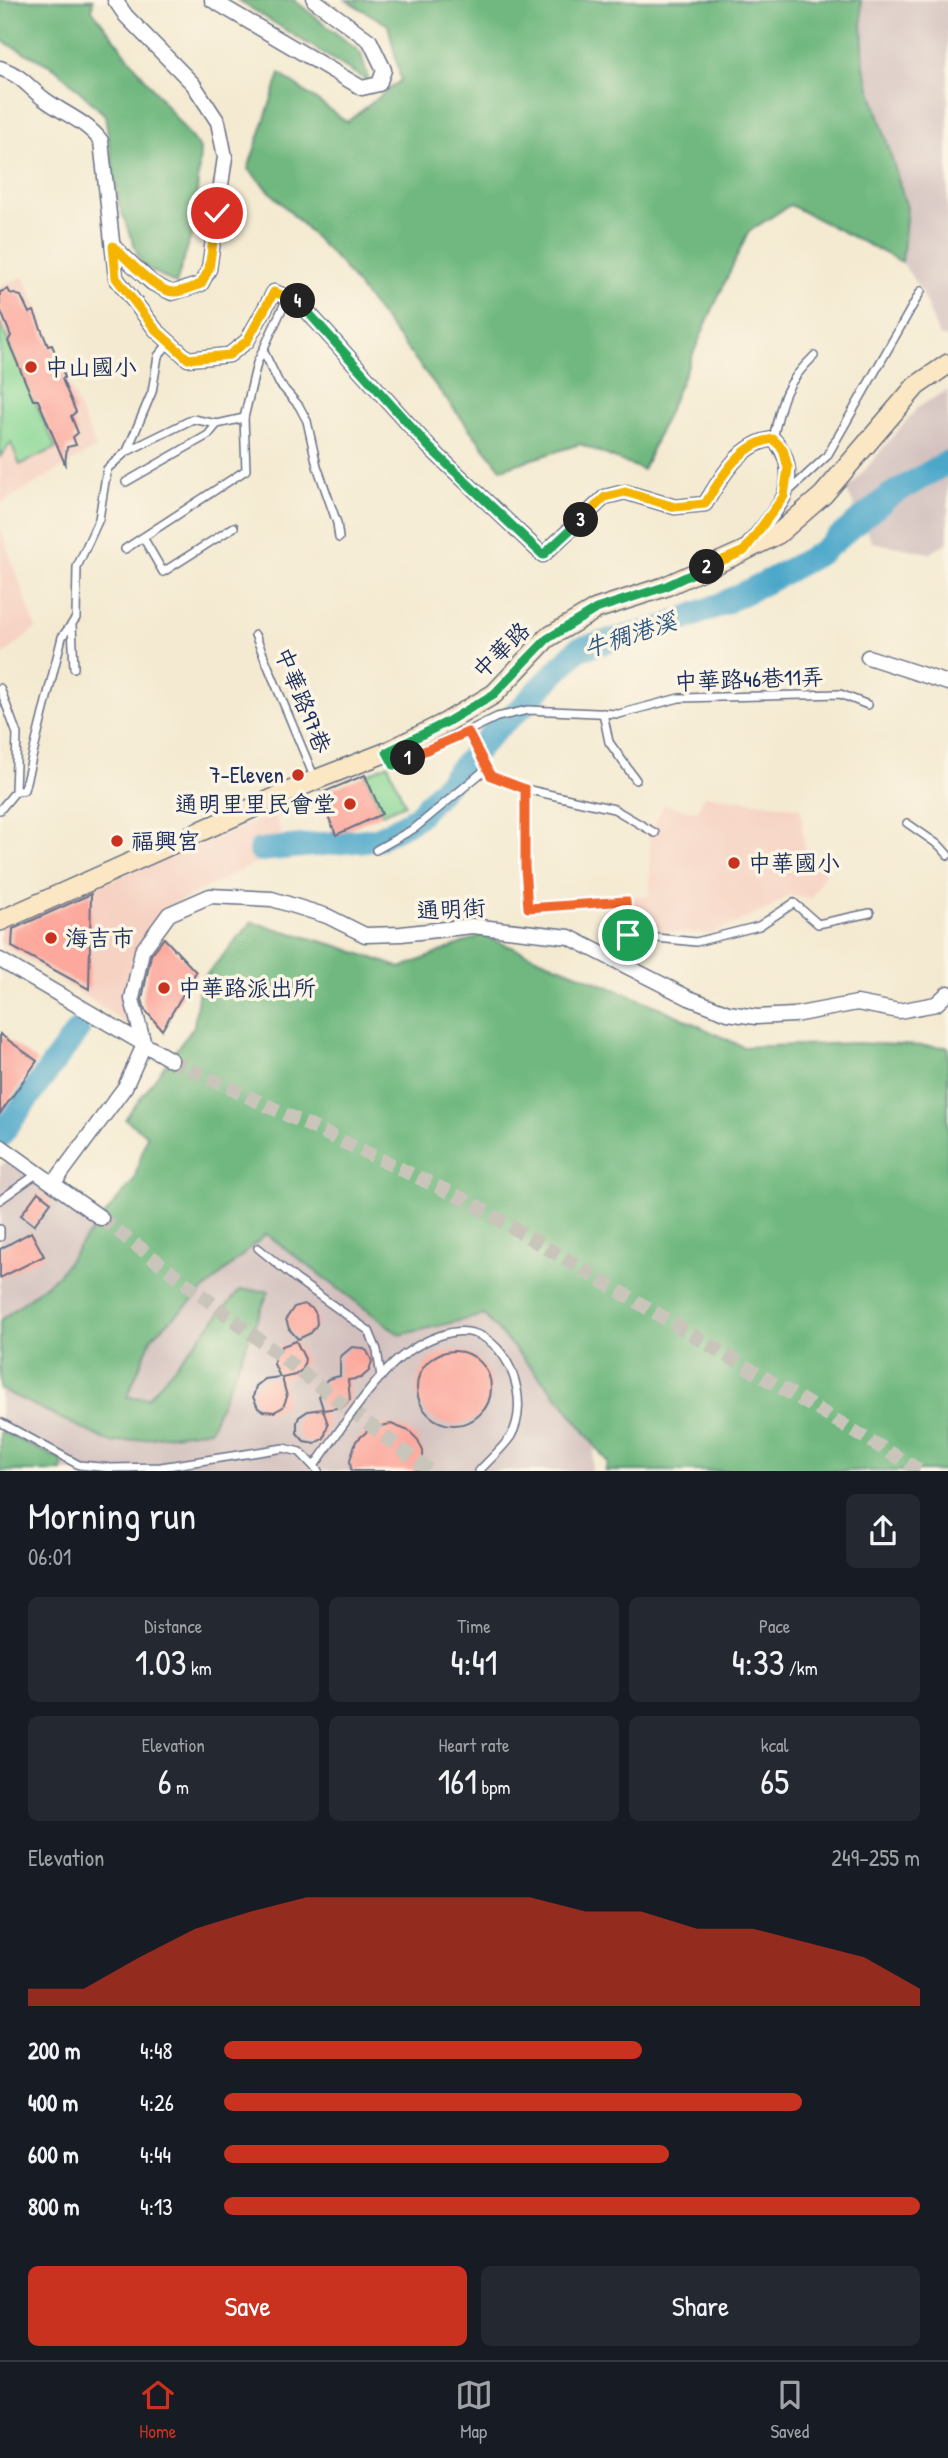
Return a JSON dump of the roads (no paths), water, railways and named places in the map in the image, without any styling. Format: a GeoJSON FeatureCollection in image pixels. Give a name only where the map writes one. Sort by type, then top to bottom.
{"type":"FeatureCollection","features":[{"type":"Feature","properties":{"kind":"street"},"geometry":{"type":"LineString","coordinates":[[113,246],[152,283],[172,293],[201,284],[209,269],[225,157],[218,122],[192,84],[126,16],[115,0]]}},
{"type":"Feature","properties":{"kind":"street"},"geometry":{"type":"LineString","coordinates":[[212,0],[362,88],[379,84],[384,70],[370,41],[314,0]]}},
{"type":"Feature","properties":{"kind":"street"},"geometry":{"type":"LineString","coordinates":[[0,68],[23,78],[43,99],[91,128],[101,141],[116,278],[169,343],[188,359],[229,355],[247,341],[274,292],[299,302],[429,447],[543,555],[605,497],[625,492],[675,507],[705,504],[725,471],[742,453],[763,441],[773,439],[783,449],[788,468],[784,496],[744,551]]}},
{"type":"Feature","properties":{"kind":"street","name":"中華路"},"geometry":{"type":"LineString","coordinates":[[0,921],[315,780],[387,752],[447,722],[494,694],[547,639],[596,609],[664,587],[778,534],[823,495],[916,386],[948,364]]}},
{"type":"Feature","properties":{"kind":"street"},"geometry":{"type":"LineString","coordinates":[[868,657],[948,683]]}},
{"type":"Feature","properties":{"kind":"street","name":"通明街"},"geometry":{"type":"LineString","coordinates":[[144,1045],[132,999],[142,951],[169,914],[210,896],[272,899],[327,916],[365,935],[472,926],[569,937],[689,998],[728,1013],[756,1017],[794,1015],[857,1003],[899,1011],[936,1004],[948,993]]}},
{"type":"Feature","properties":{"kind":"street"},"geometry":{"type":"LineString","coordinates":[[0,961],[171,1060]]}},
{"type":"Feature","properties":{"kind":"street"},"geometry":{"type":"LineString","coordinates":[[54,1183],[125,1087],[144,1045]]}},
{"type":"Feature","properties":{"kind":"street"},"geometry":{"type":"LineString","coordinates":[[3,1148],[101,1218]]}},
{"type":"Feature","properties":{"kind":"lane"},"geometry":{"type":"LineString","coordinates":[[784,496],[827,456],[921,291]]}},
{"type":"Feature","properties":{"kind":"lane"},"geometry":{"type":"LineString","coordinates":[[125,549],[246,470],[244,418],[257,363],[288,296]]}},
{"type":"Feature","properties":{"kind":"lane"},"geometry":{"type":"LineString","coordinates":[[128,452],[152,392],[158,356],[169,343]]}},
{"type":"Feature","properties":{"kind":"lane"},"geometry":{"type":"LineString","coordinates":[[263,350],[279,383],[299,406],[307,421],[317,466],[337,523],[339,538]]}},
{"type":"Feature","properties":{"kind":"lane"},"geometry":{"type":"LineString","coordinates":[[773,439],[784,394],[800,370],[814,356]]}},
{"type":"Feature","properties":{"kind":"lane"},"geometry":{"type":"LineString","coordinates":[[15,792],[24,790],[62,637],[76,618],[77,567],[99,519],[107,469],[128,452],[193,419],[217,424],[244,418]]}},
{"type":"Feature","properties":{"kind":"lane"},"geometry":{"type":"LineString","coordinates":[[126,482],[208,435],[217,424]]}},
{"type":"Feature","properties":{"kind":"lane"},"geometry":{"type":"LineString","coordinates":[[144,538],[163,572],[234,527]]}},
{"type":"Feature","properties":{"kind":"lane"},"geometry":{"type":"LineString","coordinates":[[72,624],[74,668]]}},
{"type":"Feature","properties":{"kind":"lane","name":"中華路97巷"},"geometry":{"type":"LineString","coordinates":[[255,635],[315,780]]}},
{"type":"Feature","properties":{"kind":"lane"},"geometry":{"type":"LineString","coordinates":[[0,688],[18,734],[15,792],[0,810]]}},
{"type":"Feature","properties":{"kind":"lane","name":"中華路46巷11弄"},"geometry":{"type":"LineString","coordinates":[[387,752],[394,765],[469,734],[497,717],[528,710],[619,714],[679,698],[841,694],[868,705]]}},
{"type":"Feature","properties":{"kind":"lane"},"geometry":{"type":"LineString","coordinates":[[603,713],[609,742],[636,780]]}},
{"type":"Feature","properties":{"kind":"lane"},"geometry":{"type":"LineString","coordinates":[[469,734],[491,776],[525,789],[614,809],[656,833]]}},
{"type":"Feature","properties":{"kind":"lane"},"geometry":{"type":"LineString","coordinates":[[376,850],[415,828],[485,767]]}},
{"type":"Feature","properties":{"kind":"lane"},"geometry":{"type":"LineString","coordinates":[[525,789],[528,908],[626,901],[628,935],[696,942],[760,926],[794,903],[818,924],[870,913]]}},
{"type":"Feature","properties":{"kind":"lane"},"geometry":{"type":"LineString","coordinates":[[907,823],[940,846],[948,855]]}},
{"type":"Feature","properties":{"kind":"lane"},"geometry":{"type":"LineString","coordinates":[[0,1200],[38,1173]]}},
{"type":"Feature","properties":{"kind":"lane"},"geometry":{"type":"LineString","coordinates":[[0,1229],[0,1237]]}},
{"type":"Feature","properties":{"kind":"lane"},"geometry":{"type":"LineString","coordinates":[[258,1248],[369,1331],[377,1350],[381,1377]]}},
{"type":"Feature","properties":{"kind":"lane"},"geometry":{"type":"LineString","coordinates":[[0,1422],[79,1465],[111,1468],[161,1467],[284,1448],[300,1452],[316,1469],[381,1377],[406,1353],[431,1339],[453,1333],[471,1332],[486,1338],[502,1352],[518,1392],[517,1419],[511,1436],[479,1471]]}},
{"type":"Feature","properties":{"kind":"waterway","name":"牛稠港溪"},"geometry":{"type":"LineString","coordinates":[[260,850],[377,839],[396,829],[417,817],[497,728],[522,707],[578,649],[664,627],[724,603],[774,578],[820,553],[889,496],[948,462]]}},
{"type":"Feature","properties":{"kind":"waterway","name":"牛稠港溪"},"geometry":{"type":"LineString","coordinates":[[0,1136],[78,1030]]}},
{"type":"Feature","properties":{"kind":"tunnel"},"geometry":{"type":"LineString","coordinates":[[171,1060],[468,1201],[921,1471]]}},
{"type":"Feature","properties":{"kind":"tunnel"},"geometry":{"type":"LineString","coordinates":[[101,1218],[430,1471]]}},
{"type":"Feature","properties":{"kind":"place","name":"中山國小"},"geometry":{"type":"Point","coordinates":[31,367]}},
{"type":"Feature","properties":{"kind":"place","name":"7-Eleven"},"geometry":{"type":"Point","coordinates":[298,775]}},
{"type":"Feature","properties":{"kind":"place","name":"通明里里民會堂"},"geometry":{"type":"Point","coordinates":[350,804]}},
{"type":"Feature","properties":{"kind":"place","name":"福興宮"},"geometry":{"type":"Point","coordinates":[117,841]}},
{"type":"Feature","properties":{"kind":"place","name":"中華國小"},"geometry":{"type":"Point","coordinates":[734,863]}},
{"type":"Feature","properties":{"kind":"place","name":"海吉市"},"geometry":{"type":"Point","coordinates":[51,938]}},
{"type":"Feature","properties":{"kind":"place","name":"中華路派出所"},"geometry":{"type":"Point","coordinates":[164,988]}}]}
